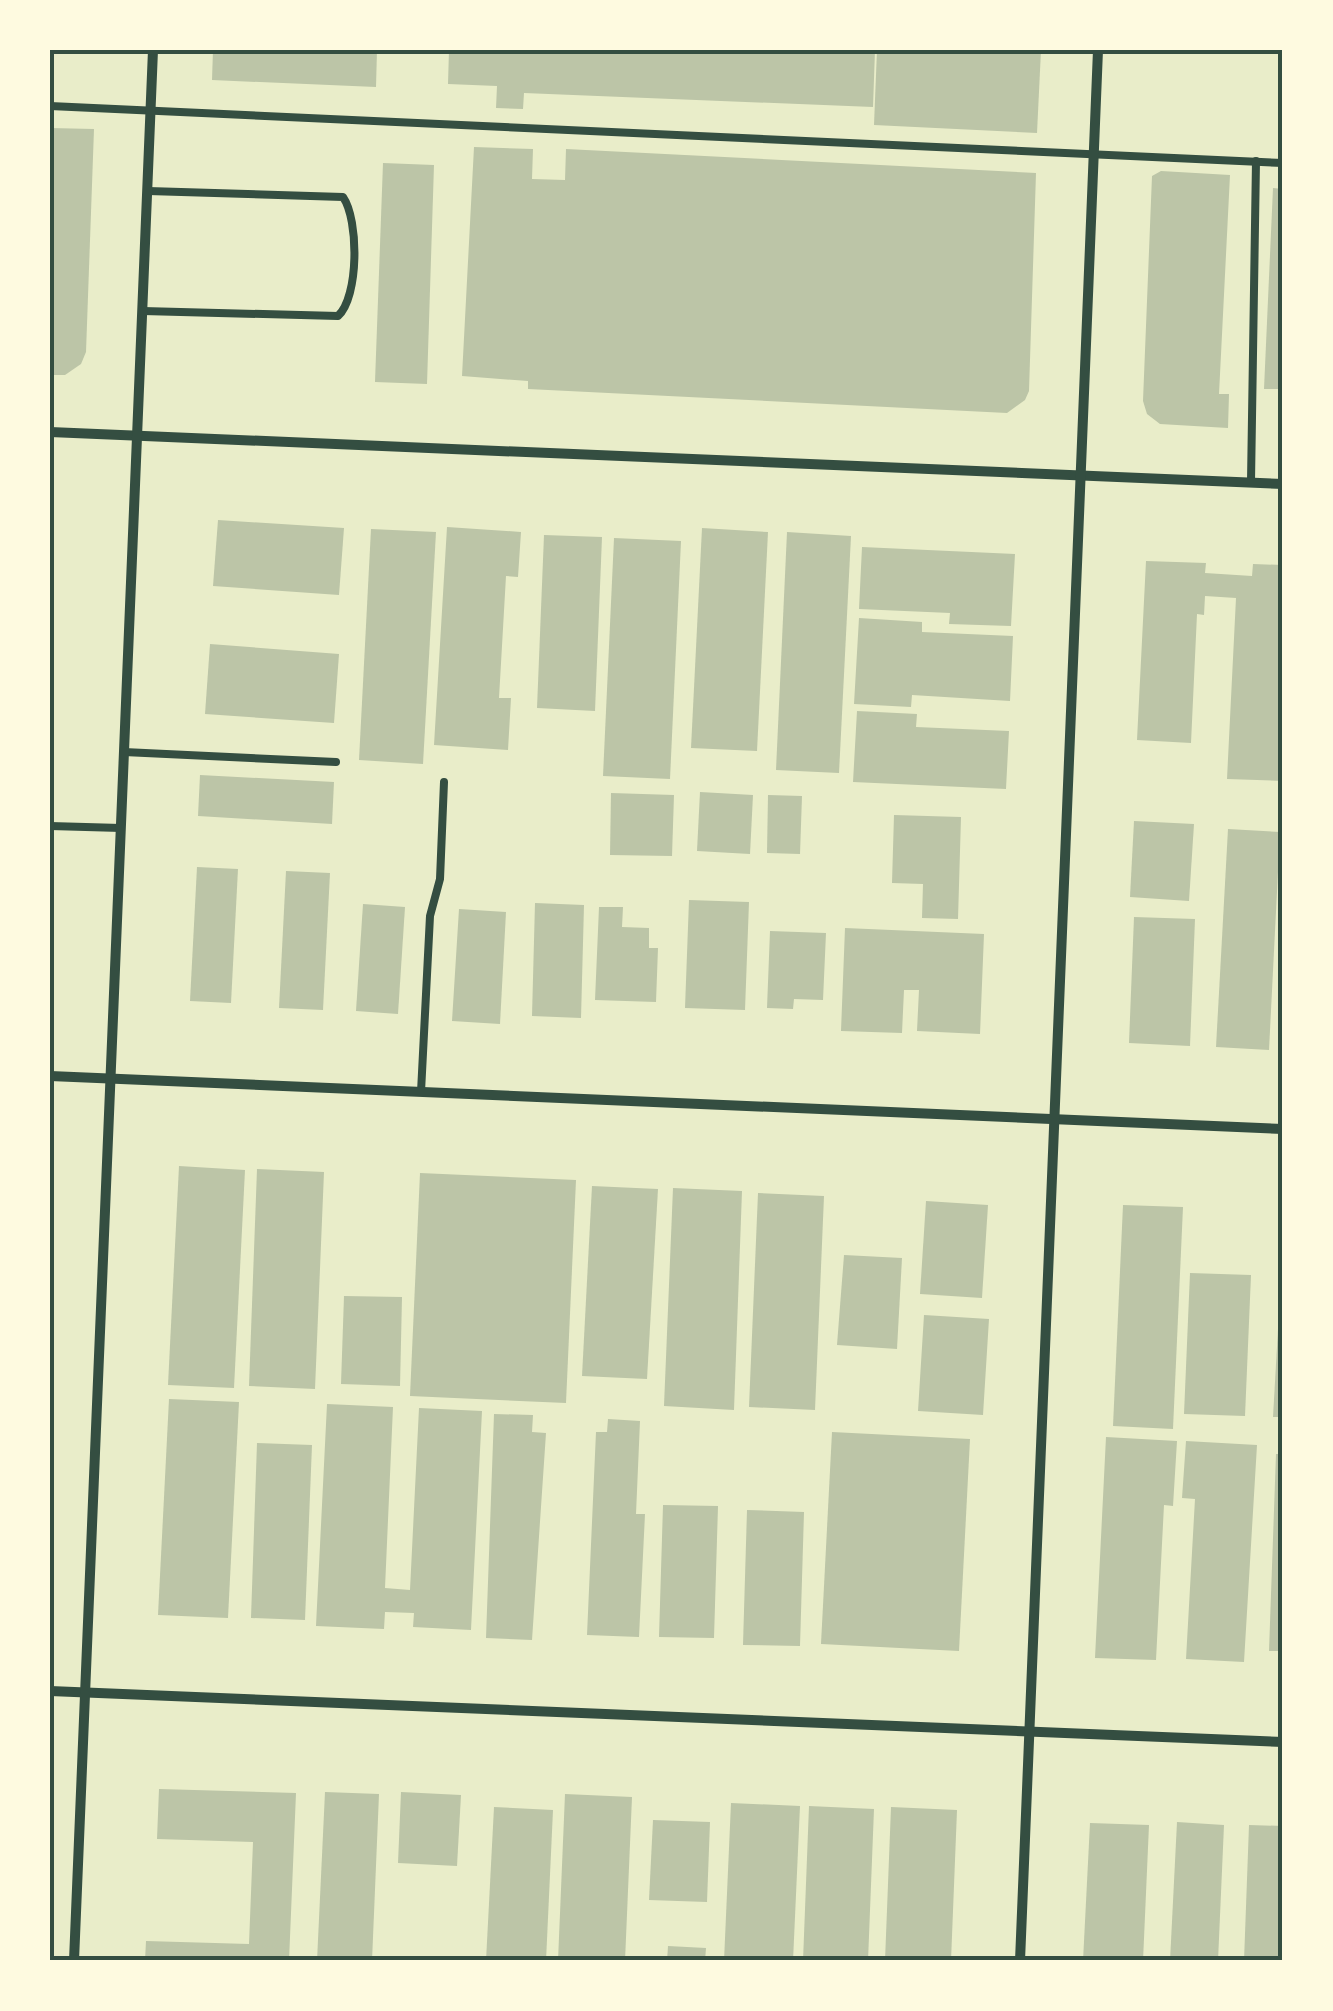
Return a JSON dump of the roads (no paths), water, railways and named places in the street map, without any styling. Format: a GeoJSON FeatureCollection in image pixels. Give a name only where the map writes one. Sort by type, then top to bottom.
{"type":"FeatureCollection","features":[{"type":"Feature","properties":{"kind":"street"},"geometry":{"type":"LineString","coordinates":[[74,1961],[153,50]]}},
{"type":"Feature","properties":{"kind":"street"},"geometry":{"type":"LineString","coordinates":[[1020,1961],[1098,50]]}},
{"type":"Feature","properties":{"kind":"street"},"geometry":{"type":"LineString","coordinates":[[50,432],[1283,484]]}},
{"type":"Feature","properties":{"kind":"street"},"geometry":{"type":"LineString","coordinates":[[50,1076],[1283,1129]]}},
{"type":"Feature","properties":{"kind":"street"},"geometry":{"type":"LineString","coordinates":[[50,1690],[1283,1742]]}},
{"type":"Feature","properties":{"kind":"lane"},"geometry":{"type":"LineString","coordinates":[[50,106],[1283,163]]}},
{"type":"Feature","properties":{"kind":"lane"},"geometry":{"type":"LineString","coordinates":[[1251,482],[1256,161]]}},
{"type":"Feature","properties":{"kind":"lane"},"geometry":{"type":"LineString","coordinates":[[143,311],[338,316],[351,296],[354,223],[343,198],[148,192]]}},
{"type":"Feature","properties":{"kind":"lane"},"geometry":{"type":"LineString","coordinates":[[124,752],[336,762]]}},
{"type":"Feature","properties":{"kind":"lane"},"geometry":{"type":"LineString","coordinates":[[421,1092],[430,916],[440,878],[444,782]]}},
{"type":"Feature","properties":{"kind":"lane"},"geometry":{"type":"LineString","coordinates":[[50,826],[121,828]]}}]}
